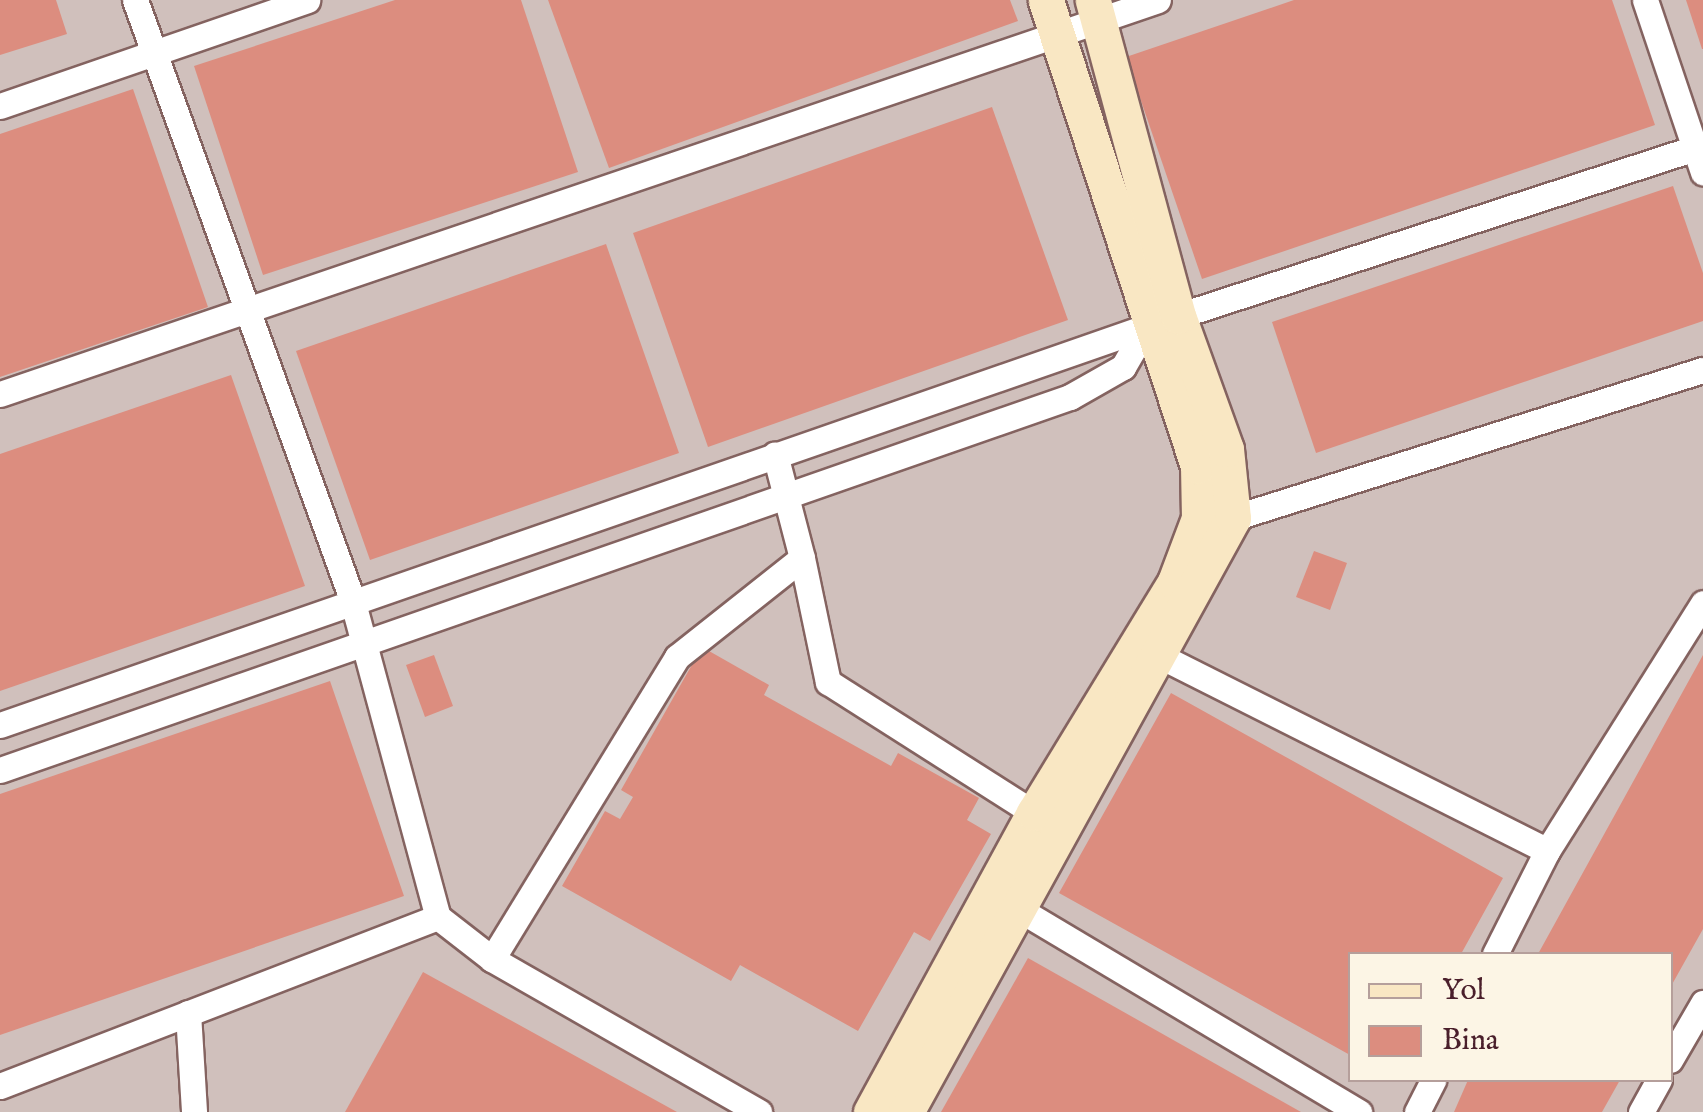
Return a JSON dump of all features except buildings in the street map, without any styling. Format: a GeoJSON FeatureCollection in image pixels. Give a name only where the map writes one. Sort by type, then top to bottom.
{"type":"FeatureCollection","features":[{"type":"Feature","properties":{"kind":"street"},"geometry":{"type":"LineString","coordinates":[[135,0],[352,599],[438,918],[492,959],[759,1112]]}},
{"type":"Feature","properties":{"kind":"street"},"geometry":{"type":"LineString","coordinates":[[0,106],[307,0]]}},
{"type":"Feature","properties":{"kind":"street"},"geometry":{"type":"LineString","coordinates":[[0,394],[248,312],[1052,16],[1158,0]]}},
{"type":"Feature","properties":{"kind":"street"},"geometry":{"type":"LineString","coordinates":[[0,726],[352,599],[1159,324],[1699,160],[1645,0]]}},
{"type":"Feature","properties":{"kind":"street"},"geometry":{"type":"LineString","coordinates":[[906,1112],[1162,656],[1233,518],[1226,448],[1159,324],[1097,9]]}},
{"type":"Feature","properties":{"kind":"street"},"geometry":{"type":"LineString","coordinates":[[871,1112],[1034,813],[1176,582],[1199,518],[1198,466],[1159,324],[1052,16]]}},
{"type":"Feature","properties":{"kind":"street"},"geometry":{"type":"LineString","coordinates":[[0,770],[792,499],[1070,397],[1122,367],[1159,324]]}},
{"type":"Feature","properties":{"kind":"street"},"geometry":{"type":"LineString","coordinates":[[1233,518],[1703,370]]}},
{"type":"Feature","properties":{"kind":"street"},"geometry":{"type":"LineString","coordinates":[[775,454],[792,499],[828,682],[1034,813]]}},
{"type":"Feature","properties":{"kind":"street"},"geometry":{"type":"LineString","coordinates":[[492,959],[677,657],[802,558]]}},
{"type":"Feature","properties":{"kind":"street"},"geometry":{"type":"LineString","coordinates":[[1496,952],[1547,851],[1703,602]]}},
{"type":"Feature","properties":{"kind":"street"},"geometry":{"type":"LineString","coordinates":[[1162,656],[1547,851]]}},
{"type":"Feature","properties":{"kind":"street"},"geometry":{"type":"LineString","coordinates":[[1020,910],[1359,1112]]}},
{"type":"Feature","properties":{"kind":"street"},"geometry":{"type":"LineString","coordinates":[[0,1086],[438,918]]}},
{"type":"Feature","properties":{"kind":"street"},"geometry":{"type":"LineString","coordinates":[[1673,1055],[1703,1003]]}},
{"type":"Feature","properties":{"kind":"street"},"geometry":{"type":"LineString","coordinates":[[188,1013],[194,1112]]}},
{"type":"Feature","properties":{"kind":"street"},"geometry":{"type":"LineString","coordinates":[[1416,1112],[1432,1082]]}},
{"type":"Feature","properties":{"kind":"street"},"geometry":{"type":"LineString","coordinates":[[1641,1112],[1659,1082]]}},
{"type":"Feature","properties":{"kind":"shaded area"},"geometry":{"type":"Polygon","coordinates":[[[0,0],[1703,0],[1703,1112],[0,1112],[0,0]]]}}]}
